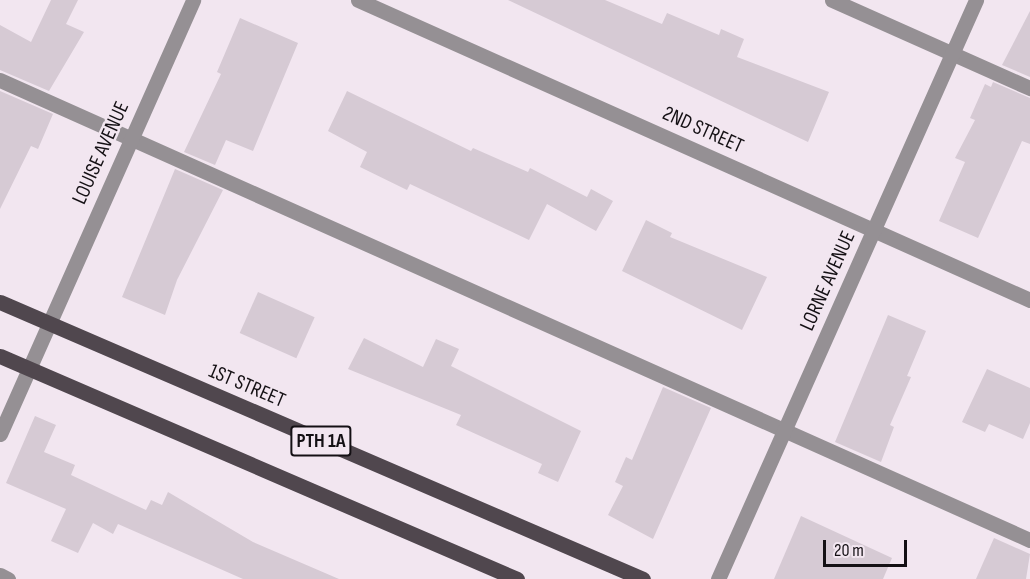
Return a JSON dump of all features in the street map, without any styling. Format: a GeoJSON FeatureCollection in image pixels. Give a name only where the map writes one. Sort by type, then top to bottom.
{"type":"FeatureCollection","features":[{"type":"Feature","properties":{"kind":"main road","name":"1ST STREET"},"geometry":{"type":"LineString","coordinates":[[0,302],[643,579]]}},
{"type":"Feature","properties":{"kind":"main road","name":"PTH 1A"},"geometry":{"type":"LineString","coordinates":[[0,356],[517,579]]}},
{"type":"Feature","properties":{"kind":"street","name":"LOUISE AVENUE"},"geometry":{"type":"LineString","coordinates":[[0,434],[193,0]]}},
{"type":"Feature","properties":{"kind":"street","name":"2ND STREET"},"geometry":{"type":"LineString","coordinates":[[358,0],[874,228],[1030,300]]}},
{"type":"Feature","properties":{"kind":"street"},"geometry":{"type":"LineString","coordinates":[[832,0],[1030,88]]}},
{"type":"Feature","properties":{"kind":"street","name":"LORNE AVENUE"},"geometry":{"type":"LineString","coordinates":[[718,579],[976,0]]}},
{"type":"Feature","properties":{"kind":"street"},"geometry":{"type":"LineString","coordinates":[[0,80],[783,432],[1030,540]]}},
{"type":"Feature","properties":{"kind":"street"},"geometry":{"type":"LineString","coordinates":[[0,575],[8,579]]}},
{"type":"Feature","properties":{"kind":"building"},"geometry":{"type":"Polygon","coordinates":[[[51,0],[78,0],[66,24],[84,32],[49,91],[0,70],[0,25],[31,42],[51,0]]]}},
{"type":"Feature","properties":{"kind":"building"},"geometry":{"type":"Polygon","coordinates":[[[508,0],[605,0],[662,24],[667,13],[719,35],[721,29],[744,39],[737,57],[829,92],[808,142],[508,0]]]}},
{"type":"Feature","properties":{"kind":"building"},"geometry":{"type":"Polygon","coordinates":[[[1030,11],[1030,77],[1002,65],[1030,11]]]}},
{"type":"Feature","properties":{"kind":"building"},"geometry":{"type":"Polygon","coordinates":[[[240,18],[298,43],[253,151],[226,140],[215,165],[184,152],[221,74],[217,72],[240,18]]]}},
{"type":"Feature","properties":{"kind":"building"},"geometry":{"type":"Polygon","coordinates":[[[993,82],[1030,98],[1030,144],[1022,141],[978,238],[939,221],[965,162],[955,158],[975,120],[970,118],[985,84],[991,87],[993,82]]]}},
{"type":"Feature","properties":{"kind":"building"},"geometry":{"type":"Polygon","coordinates":[[[0,91],[53,114],[38,149],[31,146],[0,209],[0,91]]]}},
{"type":"Feature","properties":{"kind":"building"},"geometry":{"type":"Polygon","coordinates":[[[347,91],[471,151],[473,148],[528,172],[530,168],[587,197],[591,189],[613,201],[596,231],[547,204],[529,240],[410,184],[407,190],[360,167],[367,152],[328,131],[347,91]]]}},
{"type":"Feature","properties":{"kind":"building"},"geometry":{"type":"Polygon","coordinates":[[[175,169],[223,190],[177,280],[165,315],[122,297],[175,169]]]}},
{"type":"Feature","properties":{"kind":"building"},"geometry":{"type":"Polygon","coordinates":[[[646,220],[672,233],[670,237],[767,277],[742,330],[622,271],[646,220]]]}},
{"type":"Feature","properties":{"kind":"building"},"geometry":{"type":"Polygon","coordinates":[[[258,292],[315,317],[296,358],[240,333],[258,292]]]}},
{"type":"Feature","properties":{"kind":"building"},"geometry":{"type":"Polygon","coordinates":[[[888,315],[926,331],[907,376],[911,377],[890,425],[894,427],[881,462],[835,442],[888,315]]]}},
{"type":"Feature","properties":{"kind":"building"},"geometry":{"type":"Polygon","coordinates":[[[364,338],[423,367],[436,339],[459,349],[451,366],[581,431],[558,482],[538,473],[542,464],[456,425],[461,415],[348,369],[364,338]]]}},
{"type":"Feature","properties":{"kind":"building"},"geometry":{"type":"Polygon","coordinates":[[[987,369],[1030,388],[1030,423],[1023,439],[989,424],[985,432],[962,422],[987,369]]]}},
{"type":"Feature","properties":{"kind":"building"},"geometry":{"type":"Polygon","coordinates":[[[663,387],[711,408],[653,539],[608,515],[623,486],[615,482],[626,457],[632,460],[663,387]]]}},
{"type":"Feature","properties":{"kind":"building"},"geometry":{"type":"Polygon","coordinates":[[[35,416],[56,425],[44,452],[75,465],[71,475],[146,510],[151,500],[162,505],[168,492],[253,542],[339,579],[243,579],[118,524],[113,534],[93,523],[78,553],[51,541],[66,509],[6,483],[35,416]]]}},
{"type":"Feature","properties":{"kind":"building"},"geometry":{"type":"Polygon","coordinates":[[[801,516],[892,558],[883,579],[774,579],[801,516]]]}},
{"type":"Feature","properties":{"kind":"building"},"geometry":{"type":"Polygon","coordinates":[[[994,538],[1030,554],[1026,579],[976,579],[994,538]]]}}]}
